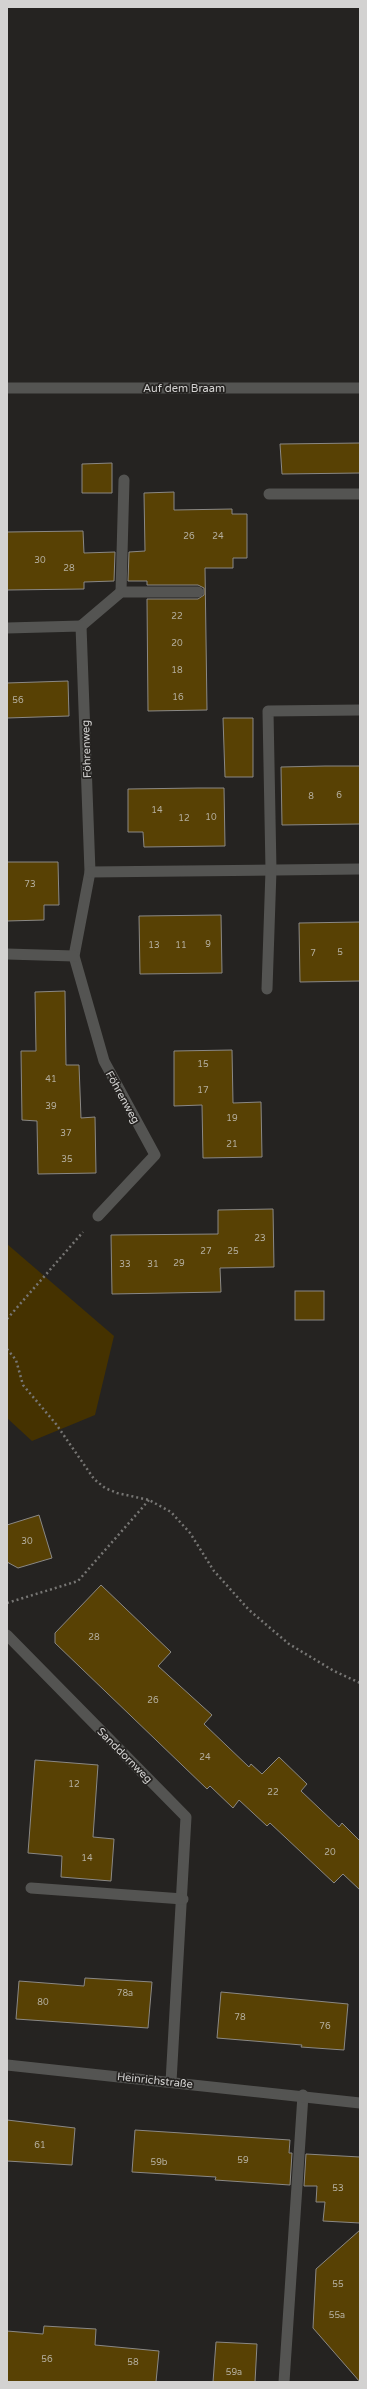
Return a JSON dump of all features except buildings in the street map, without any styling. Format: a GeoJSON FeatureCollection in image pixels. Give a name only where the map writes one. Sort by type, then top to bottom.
{"type":"FeatureCollection","features":[{"type":"Feature","properties":{"kind":"street","name":"Auf dem Braam"},"geometry":{"type":"LineString","coordinates":[[7,388],[360,388]]}},
{"type":"Feature","properties":{"kind":"street"},"geometry":{"type":"LineString","coordinates":[[121,592],[124,480]]}},
{"type":"Feature","properties":{"kind":"street"},"geometry":{"type":"LineString","coordinates":[[269,494],[360,494]]}},
{"type":"Feature","properties":{"kind":"street"},"geometry":{"type":"LineString","coordinates":[[7,628],[81,626],[121,592],[198,592]]}},
{"type":"Feature","properties":{"kind":"street","name":"Föhrenweg"},"geometry":{"type":"LineString","coordinates":[[81,626],[90,872],[74,956],[104,1062],[155,1155],[98,1216]]}},
{"type":"Feature","properties":{"kind":"street"},"geometry":{"type":"LineString","coordinates":[[268,989],[271,870],[268,711],[360,710]]}},
{"type":"Feature","properties":{"kind":"street"},"geometry":{"type":"LineString","coordinates":[[90,872],[360,869]]}},
{"type":"Feature","properties":{"kind":"street"},"geometry":{"type":"LineString","coordinates":[[7,954],[74,956]]}},
{"type":"Feature","properties":{"kind":"street","name":"Sanddornweg"},"geometry":{"type":"LineString","coordinates":[[7,1635],[186,1817],[183,1899],[171,2082]]}},
{"type":"Feature","properties":{"kind":"street"},"geometry":{"type":"LineString","coordinates":[[31,1888],[183,1899]]}},
{"type":"Feature","properties":{"kind":"street","name":"Heinrichstraße"},"geometry":{"type":"LineString","coordinates":[[7,2065],[303,2095],[360,2103]]}},
{"type":"Feature","properties":{"kind":"street"},"geometry":{"type":"LineString","coordinates":[[284,2382],[303,2095]]}},
{"type":"Feature","properties":{"kind":"path"},"geometry":{"type":"LineString","coordinates":[[7,1319],[98,1216]]}},
{"type":"Feature","properties":{"kind":"path"},"geometry":{"type":"LineString","coordinates":[[7,1349],[16,1360],[23,1385],[56,1424],[94,1479],[105,1488],[117,1493],[149,1500],[171,1512],[190,1533],[214,1571],[249,1610],[289,1644],[334,1671],[360,1683]]}},
{"type":"Feature","properties":{"kind":"path"},"geometry":{"type":"LineString","coordinates":[[7,1603],[78,1582],[149,1500]]}},
{"type":"Feature","properties":{"kind":"shaded area"},"geometry":{"type":"Polygon","coordinates":[[[7,1244],[114,1336],[95,1415],[32,1441],[7,1418],[7,1244]]]}}]}
